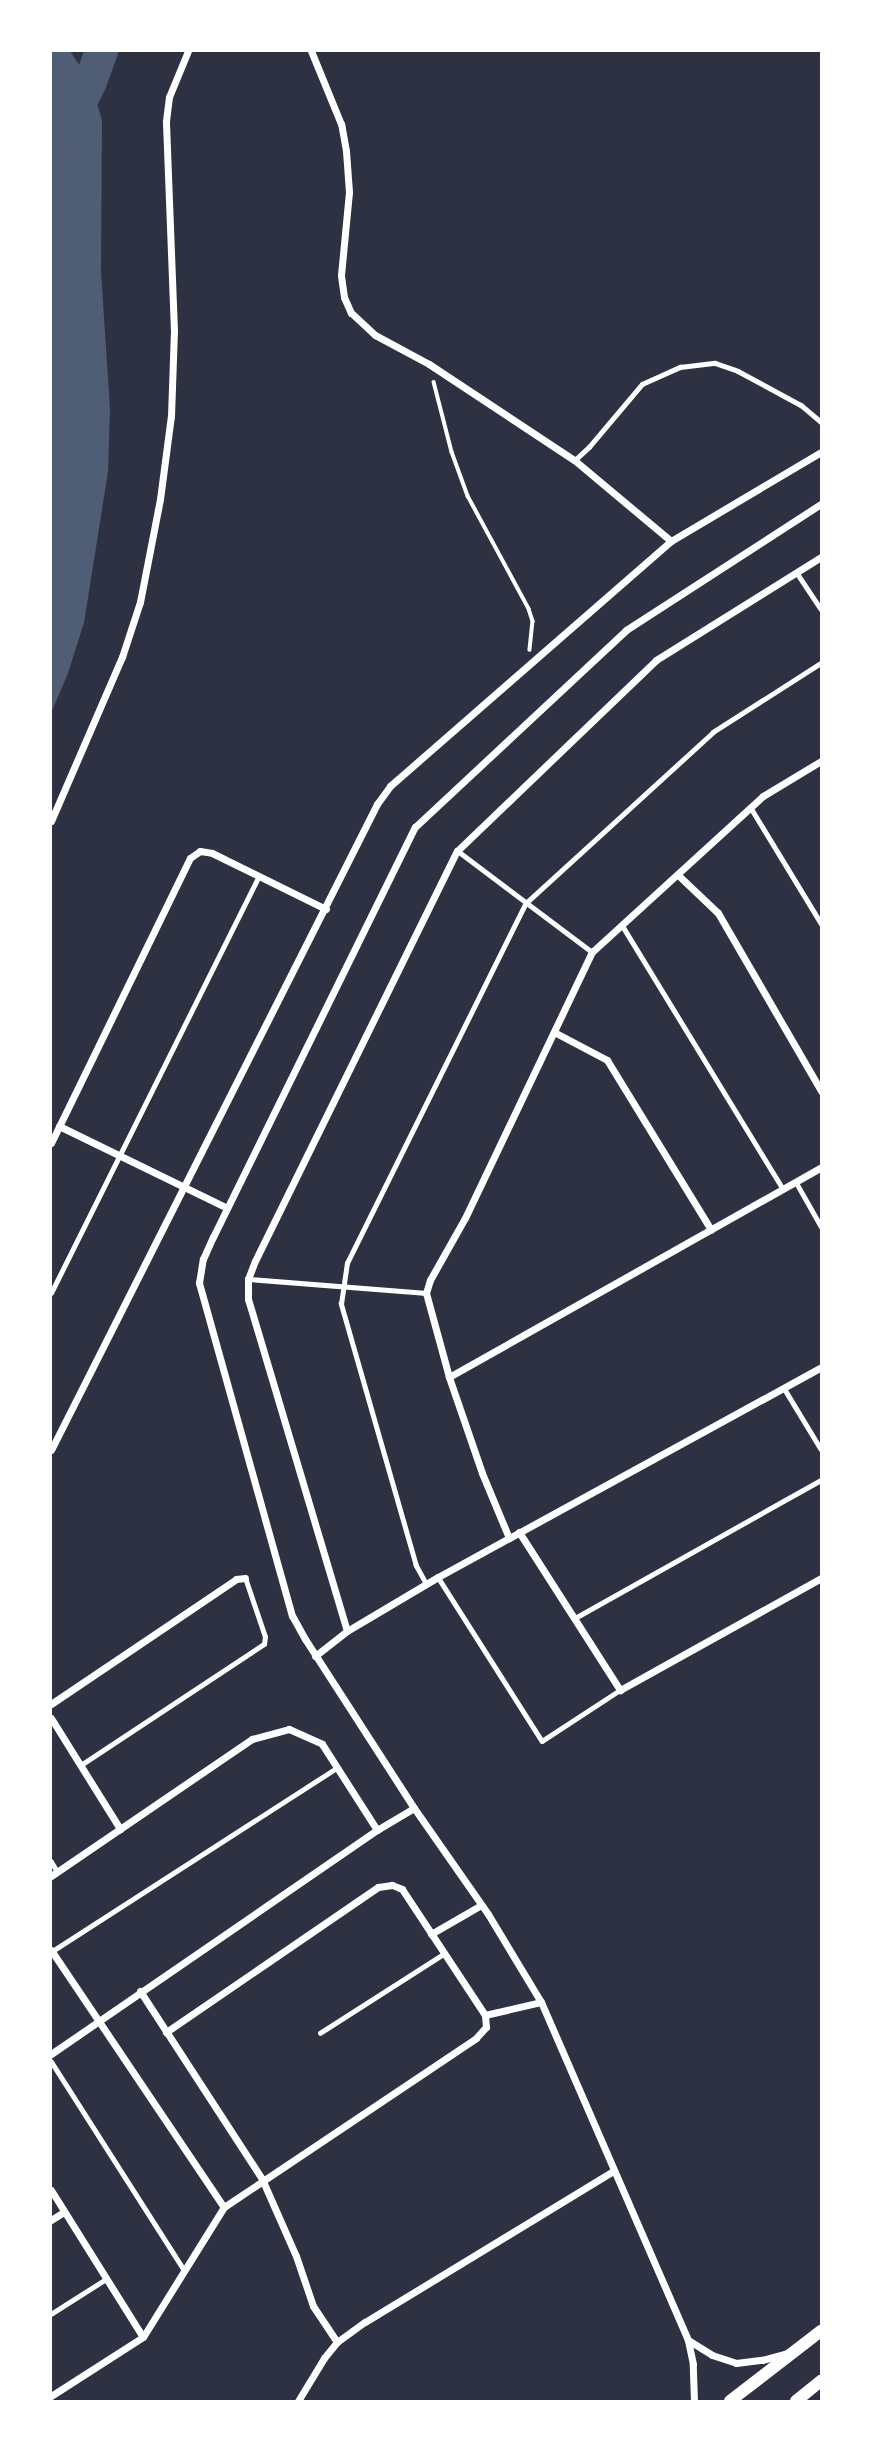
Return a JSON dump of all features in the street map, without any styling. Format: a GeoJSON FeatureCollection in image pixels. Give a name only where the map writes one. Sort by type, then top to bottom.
{"type":"FeatureCollection","features":[{"type":"Feature","properties":{"kind":"main road"},"geometry":{"type":"LineString","coordinates":[[730,2401],[821,2331]]}},
{"type":"Feature","properties":{"kind":"main road"},"geometry":{"type":"LineString","coordinates":[[796,2401],[818,2384]]}},
{"type":"Feature","properties":{"kind":"street"},"geometry":{"type":"LineString","coordinates":[[51,821],[122,657],[140,602],[160,499],[172,416],[173,343],[166,121],[169,97],[188,51]]}},
{"type":"Feature","properties":{"kind":"street"},"geometry":{"type":"LineString","coordinates":[[311,51],[341,124],[346,151],[349,192],[341,275],[346,305],[375,335],[440,371],[574,460],[671,541]]}},
{"type":"Feature","properties":{"kind":"street"},"geometry":{"type":"LineString","coordinates":[[51,1450],[377,804],[390,786],[671,541],[821,452]]}},
{"type":"Feature","properties":{"kind":"street"},"geometry":{"type":"LineString","coordinates":[[694,2401],[695,2377],[688,2340],[541,2003],[481,1905],[414,1808],[292,1616],[199,1283],[203,1259],[227,1208],[415,827],[435,805],[626,630],[821,504]]}},
{"type":"Feature","properties":{"kind":"street"},"geometry":{"type":"LineString","coordinates":[[347,1631],[248,1299],[248,1279],[266,1235],[457,851],[656,660],[821,557]]}},
{"type":"Feature","properties":{"kind":"street"},"geometry":{"type":"LineString","coordinates":[[509,1538],[482,1473],[449,1377],[426,1293],[592,952],[763,796],[821,761]]}},
{"type":"Feature","properties":{"kind":"street"},"geometry":{"type":"LineString","coordinates":[[51,1143],[190,858],[200,852],[212,853],[326,909]]}},
{"type":"Feature","properties":{"kind":"street"},"geometry":{"type":"LineString","coordinates":[[678,875],[718,913],[821,1091]]}},
{"type":"Feature","properties":{"kind":"street"},"geometry":{"type":"LineString","coordinates":[[554,1032],[607,1060],[711,1230]]}},
{"type":"Feature","properties":{"kind":"street"},"geometry":{"type":"LineString","coordinates":[[59,1126],[227,1208]]}},
{"type":"Feature","properties":{"kind":"street"},"geometry":{"type":"LineString","coordinates":[[449,1377],[821,1167]]}},
{"type":"Feature","properties":{"kind":"street"},"geometry":{"type":"LineString","coordinates":[[315,1656],[347,1631],[438,1577],[821,1367]]}},
{"type":"Feature","properties":{"kind":"street"},"geometry":{"type":"LineString","coordinates":[[519,1532],[620,1690],[821,1578]]}},
{"type":"Feature","properties":{"kind":"street"},"geometry":{"type":"LineString","coordinates":[[51,1704],[236,1579],[245,1578]]}},
{"type":"Feature","properties":{"kind":"street"},"geometry":{"type":"LineString","coordinates":[[51,1718],[120,1829]]}},
{"type":"Feature","properties":{"kind":"street"},"geometry":{"type":"LineString","coordinates":[[54,1874],[252,1740],[289,1729],[322,1744],[377,1829]]}},
{"type":"Feature","properties":{"kind":"street"},"geometry":{"type":"LineString","coordinates":[[51,2054],[377,1829],[414,1808]]}},
{"type":"Feature","properties":{"kind":"street"},"geometry":{"type":"LineString","coordinates":[[51,2396],[142,2337],[224,2207],[476,2038],[486,2027],[485,2015],[402,1889],[393,1885],[378,1887],[166,2032]]}},
{"type":"Feature","properties":{"kind":"street"},"geometry":{"type":"LineString","coordinates":[[431,1934],[481,1905]]}},
{"type":"Feature","properties":{"kind":"street"},"geometry":{"type":"LineString","coordinates":[[51,1951],[224,2207]]}},
{"type":"Feature","properties":{"kind":"street"},"geometry":{"type":"LineString","coordinates":[[139,1991],[262,2179],[296,2256],[313,2306],[337,2342]]}},
{"type":"Feature","properties":{"kind":"street"},"geometry":{"type":"LineString","coordinates":[[485,2015],[541,2003]]}},
{"type":"Feature","properties":{"kind":"street"},"geometry":{"type":"LineString","coordinates":[[298,2401],[337,2342],[365,2322],[613,2171]]}},
{"type":"Feature","properties":{"kind":"street"},"geometry":{"type":"LineString","coordinates":[[51,2190],[142,2337]]}},
{"type":"Feature","properties":{"kind":"street"},"geometry":{"type":"LineString","coordinates":[[51,2220],[64,2212]]}},
{"type":"Feature","properties":{"kind":"street"},"geometry":{"type":"LineString","coordinates":[[688,2340],[712,2355],[736,2362],[762,2360],[791,2352]]}},
{"type":"Feature","properties":{"kind":"street"},"geometry":{"type":"LineString","coordinates":[[806,2401],[818,2384]]}},
{"type":"Feature","properties":{"kind":"lane"},"geometry":{"type":"LineString","coordinates":[[574,460],[589,447],[642,384],[680,367],[716,363],[738,371],[801,405],[821,422]]}},
{"type":"Feature","properties":{"kind":"lane"},"geometry":{"type":"LineString","coordinates":[[797,573],[821,609]]}},
{"type":"Feature","properties":{"kind":"lane"},"geometry":{"type":"LineString","coordinates":[[426,1584],[416,1566],[341,1304],[348,1262],[526,903],[713,732],[821,663]]}},
{"type":"Feature","properties":{"kind":"lane"},"geometry":{"type":"LineString","coordinates":[[751,808],[821,923]]}},
{"type":"Feature","properties":{"kind":"lane"},"geometry":{"type":"LineString","coordinates":[[457,851],[592,952]]}},
{"type":"Feature","properties":{"kind":"lane"},"geometry":{"type":"LineString","coordinates":[[51,1293],[122,1156],[258,876]]}},
{"type":"Feature","properties":{"kind":"lane"},"geometry":{"type":"LineString","coordinates":[[622,925],[783,1189]]}},
{"type":"Feature","properties":{"kind":"lane"},"geometry":{"type":"LineString","coordinates":[[796,1182],[821,1226]]}},
{"type":"Feature","properties":{"kind":"lane"},"geometry":{"type":"LineString","coordinates":[[248,1279],[426,1293]]}},
{"type":"Feature","properties":{"kind":"lane"},"geometry":{"type":"LineString","coordinates":[[784,1388],[821,1449]]}},
{"type":"Feature","properties":{"kind":"lane"},"geometry":{"type":"LineString","coordinates":[[574,1619],[821,1480]]}},
{"type":"Feature","properties":{"kind":"lane"},"geometry":{"type":"LineString","coordinates":[[438,1577],[542,1741],[620,1690]]}},
{"type":"Feature","properties":{"kind":"lane"},"geometry":{"type":"LineString","coordinates":[[81,1766],[264,1644],[265,1637],[245,1578]]}},
{"type":"Feature","properties":{"kind":"lane"},"geometry":{"type":"LineString","coordinates":[[51,1951],[337,1768]]}},
{"type":"Feature","properties":{"kind":"lane"},"geometry":{"type":"LineString","coordinates":[[51,1861],[54,1874]]}},
{"type":"Feature","properties":{"kind":"lane"},"geometry":{"type":"LineString","coordinates":[[320,2033],[444,1953]]}},
{"type":"Feature","properties":{"kind":"lane"},"geometry":{"type":"LineString","coordinates":[[51,2061],[184,2270]]}},
{"type":"Feature","properties":{"kind":"lane"},"geometry":{"type":"LineString","coordinates":[[51,2314],[106,2279]]}},
{"type":"Feature","properties":{"kind":"path"},"geometry":{"type":"LineString","coordinates":[[440,371],[433,384],[452,452],[468,496],[528,608],[533,621],[530,648],[534,658]]}},
{"type":"Feature","properties":{"kind":"water"},"geometry":{"type":"Polygon","coordinates":[[[51,51],[70,51],[90,81],[102,120],[101,272],[110,408],[108,472],[84,623],[67,676],[51,713],[51,51]]]}},
{"type":"Feature","properties":{"kind":"waterway"},"geometry":{"type":"LineString","coordinates":[[51,161],[90,81],[101,51]]}}]}
